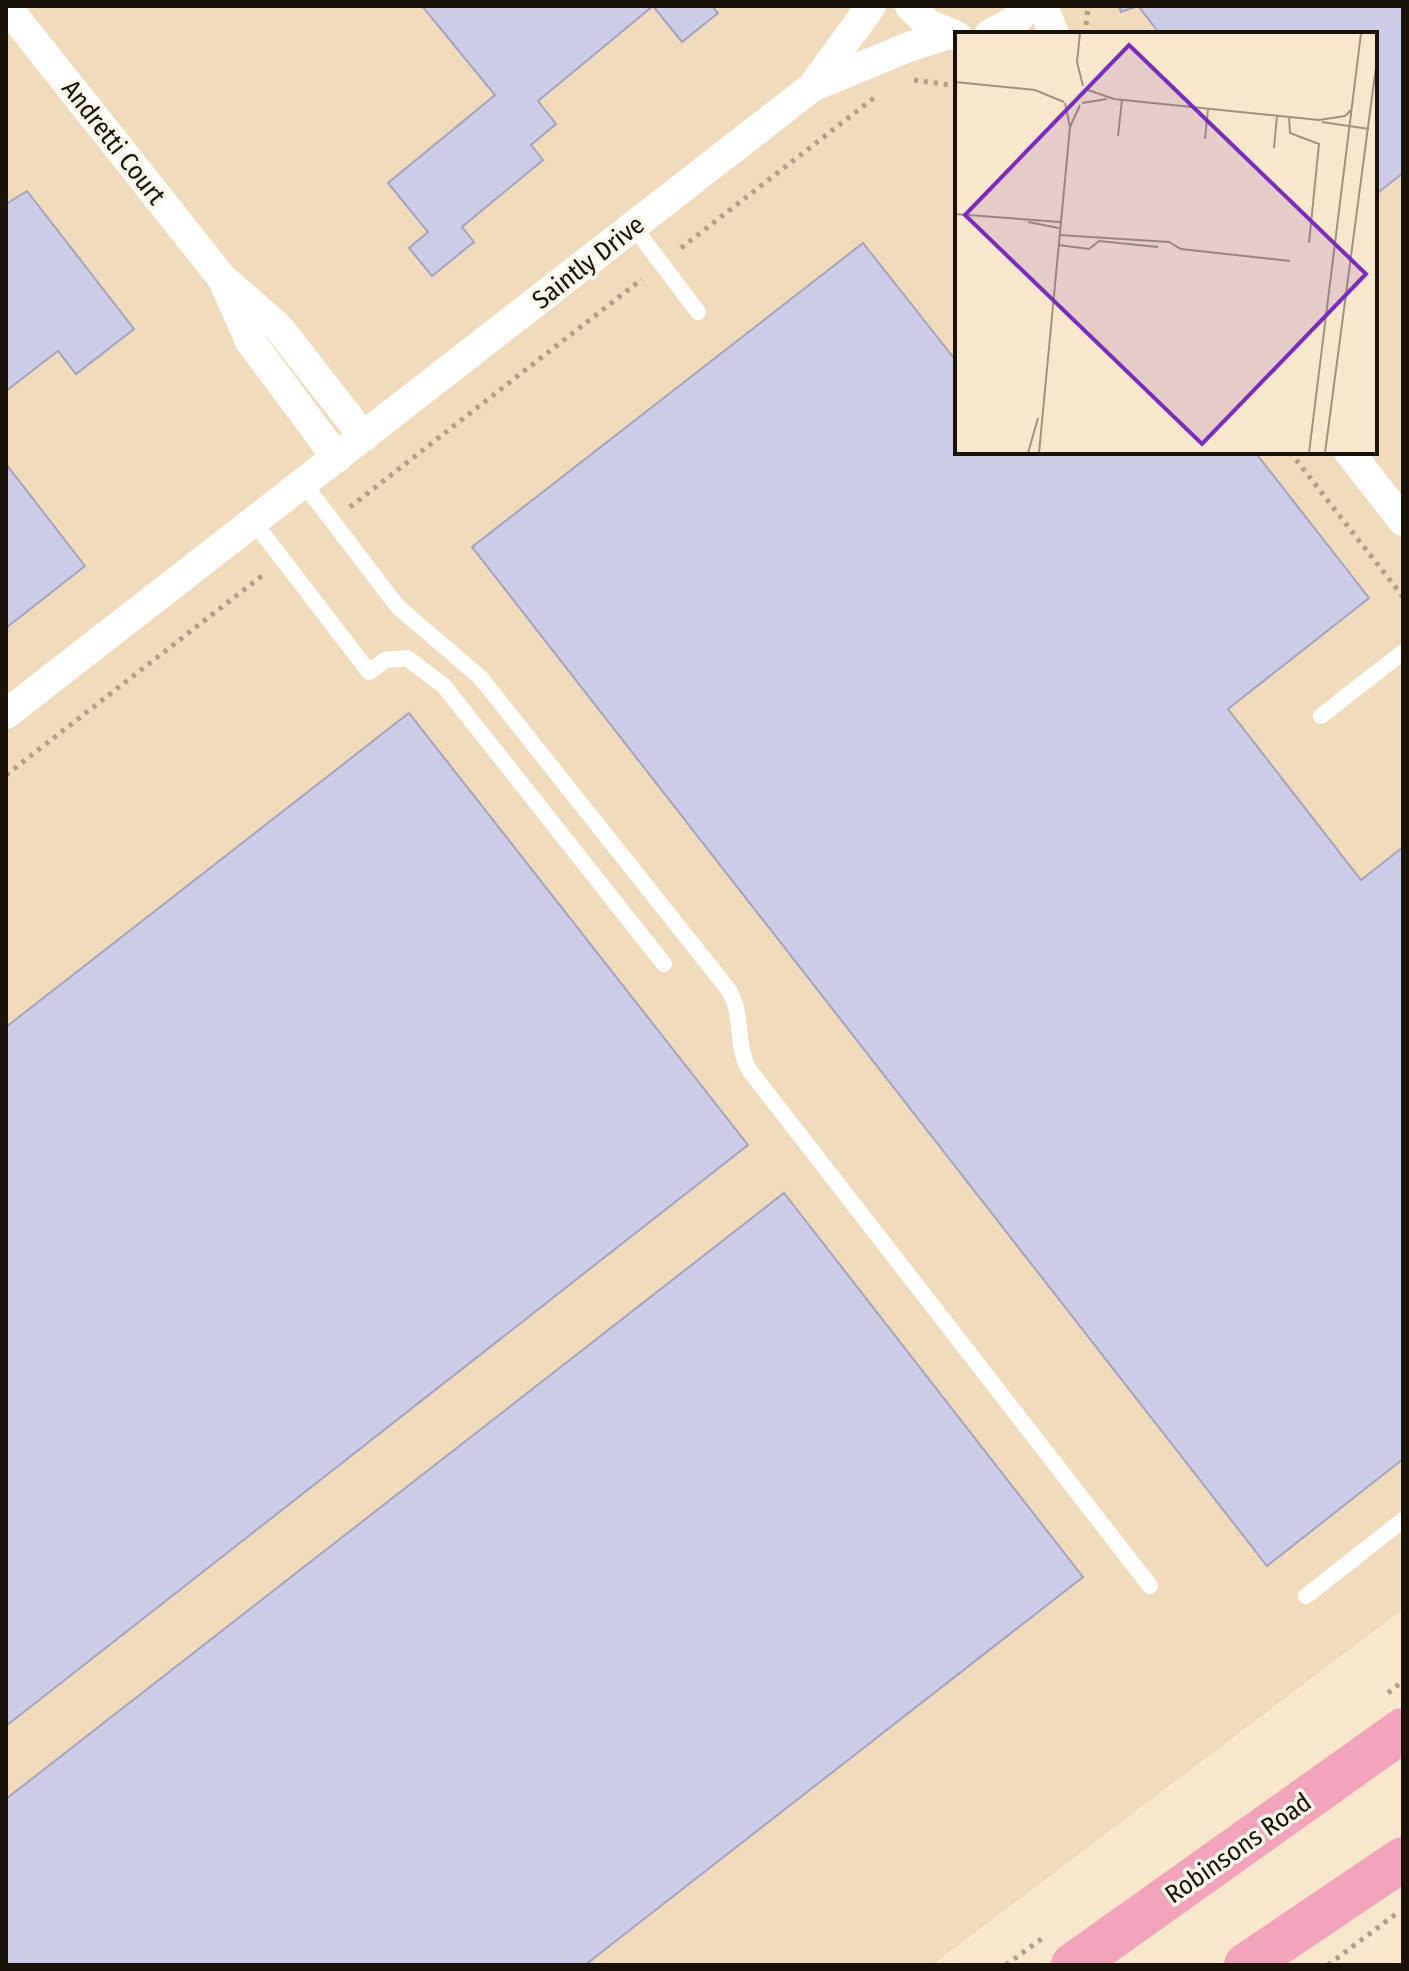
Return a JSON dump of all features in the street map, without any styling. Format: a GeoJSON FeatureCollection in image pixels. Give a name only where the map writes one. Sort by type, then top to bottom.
{"type":"FeatureCollection","features":[{"type":"Feature","properties":{"kind":"highway","name":"Robinsons Road"},"geometry":{"type":"LineString","coordinates":[[1073,1965],[1403,1730]]}},
{"type":"Feature","properties":{"kind":"highway"},"geometry":{"type":"LineString","coordinates":[[1246,1965],[1403,1859]]}},
{"type":"Feature","properties":{"kind":"street","name":"Andretti Court"},"geometry":{"type":"LineString","coordinates":[[6,6],[222,278]]}},
{"type":"Feature","properties":{"kind":"street","name":"Saintly Drive"},"geometry":{"type":"LineString","coordinates":[[812,87],[871,6]]}},
{"type":"Feature","properties":{"kind":"street"},"geometry":{"type":"LineString","coordinates":[[910,6],[928,24],[954,35]]}},
{"type":"Feature","properties":{"kind":"street"},"geometry":{"type":"LineString","coordinates":[[995,32],[1006,27],[1029,6]]}},
{"type":"Feature","properties":{"kind":"street"},"geometry":{"type":"LineString","coordinates":[[1043,6],[1053,32]]}},
{"type":"Feature","properties":{"kind":"street","name":"Saintly Drive"},"geometry":{"type":"LineString","coordinates":[[6,714],[812,87],[911,46],[954,35]]}},
{"type":"Feature","properties":{"kind":"street"},"geometry":{"type":"LineString","coordinates":[[222,278],[279,328],[364,437]]}},
{"type":"Feature","properties":{"kind":"street"},"geometry":{"type":"LineString","coordinates":[[222,278],[250,341],[337,458]]}},
{"type":"Feature","properties":{"kind":"street"},"geometry":{"type":"LineString","coordinates":[[1351,454],[1403,521]]}},
{"type":"Feature","properties":{"kind":"lane"},"geometry":{"type":"LineString","coordinates":[[633,226],[698,312]]}},
{"type":"Feature","properties":{"kind":"lane"},"geometry":{"type":"LineString","coordinates":[[304,484],[398,607],[480,677],[728,989],[736,1002],[742,1058],[750,1071],[1150,1586]]}},
{"type":"Feature","properties":{"kind":"lane"},"geometry":{"type":"LineString","coordinates":[[254,522],[369,672],[385,660],[407,658],[444,686],[664,964]]}},
{"type":"Feature","properties":{"kind":"lane"},"geometry":{"type":"LineString","coordinates":[[1321,716],[1403,652]]}},
{"type":"Feature","properties":{"kind":"lane"},"geometry":{"type":"LineString","coordinates":[[1306,1596],[1403,1520]]}},
{"type":"Feature","properties":{"kind":"path"},"geometry":{"type":"LineString","coordinates":[[1085,32],[1088,6]]}},
{"type":"Feature","properties":{"kind":"path"},"geometry":{"type":"LineString","coordinates":[[900,78],[955,86]]}},
{"type":"Feature","properties":{"kind":"path"},"geometry":{"type":"LineString","coordinates":[[332,521],[888,88]]}},
{"type":"Feature","properties":{"kind":"path"},"geometry":{"type":"LineString","coordinates":[[1292,454],[1403,597]]}},
{"type":"Feature","properties":{"kind":"path"},"geometry":{"type":"LineString","coordinates":[[6,775],[283,560]]}},
{"type":"Feature","properties":{"kind":"path"},"geometry":{"type":"LineString","coordinates":[[1328,1965],[1403,1909]]}},
{"type":"Feature","properties":{"kind":"shaded area"},"geometry":{"type":"Polygon","coordinates":[[[6,6],[1403,6],[1403,1609],[932,1965],[6,1965],[6,6]]]}},
{"type":"Feature","properties":{"kind":"building"},"geometry":{"type":"Polygon","coordinates":[[[422,6],[653,6],[538,101],[556,124],[531,145],[543,160],[462,227],[474,242],[432,276],[409,248],[428,232],[388,183],[495,95],[422,6]]]}},
{"type":"Feature","properties":{"kind":"building"},"geometry":{"type":"Polygon","coordinates":[[[653,6],[712,6],[718,13],[682,42],[653,6]]]}},
{"type":"Feature","properties":{"kind":"building"},"geometry":{"type":"Polygon","coordinates":[[[1119,6],[1138,6],[1121,12],[1119,6]]]}},
{"type":"Feature","properties":{"kind":"building"},"geometry":{"type":"Polygon","coordinates":[[[1138,6],[1403,6],[1403,173],[1377,193],[1377,32],[1158,32],[1138,6]]]}},
{"type":"Feature","properties":{"kind":"building"},"geometry":{"type":"Polygon","coordinates":[[[27,191],[134,329],[76,374],[58,351],[6,391],[6,204],[27,191]]]}},
{"type":"Feature","properties":{"kind":"building"},"geometry":{"type":"Polygon","coordinates":[[[863,243],[955,359],[955,454],[1257,454],[1369,598],[1228,709],[1361,880],[1403,847],[1403,1459],[1267,1566],[472,547],[863,243]]]}},
{"type":"Feature","properties":{"kind":"building"},"geometry":{"type":"Polygon","coordinates":[[[6,464],[85,566],[6,628],[6,464]]]}},
{"type":"Feature","properties":{"kind":"building"},"geometry":{"type":"Polygon","coordinates":[[[409,713],[748,1145],[6,1726],[6,1027],[409,713]]]}},
{"type":"Feature","properties":{"kind":"building"},"geometry":{"type":"Polygon","coordinates":[[[784,1193],[1083,1577],[585,1965],[6,1965],[6,1799],[784,1193]]]}}]}
